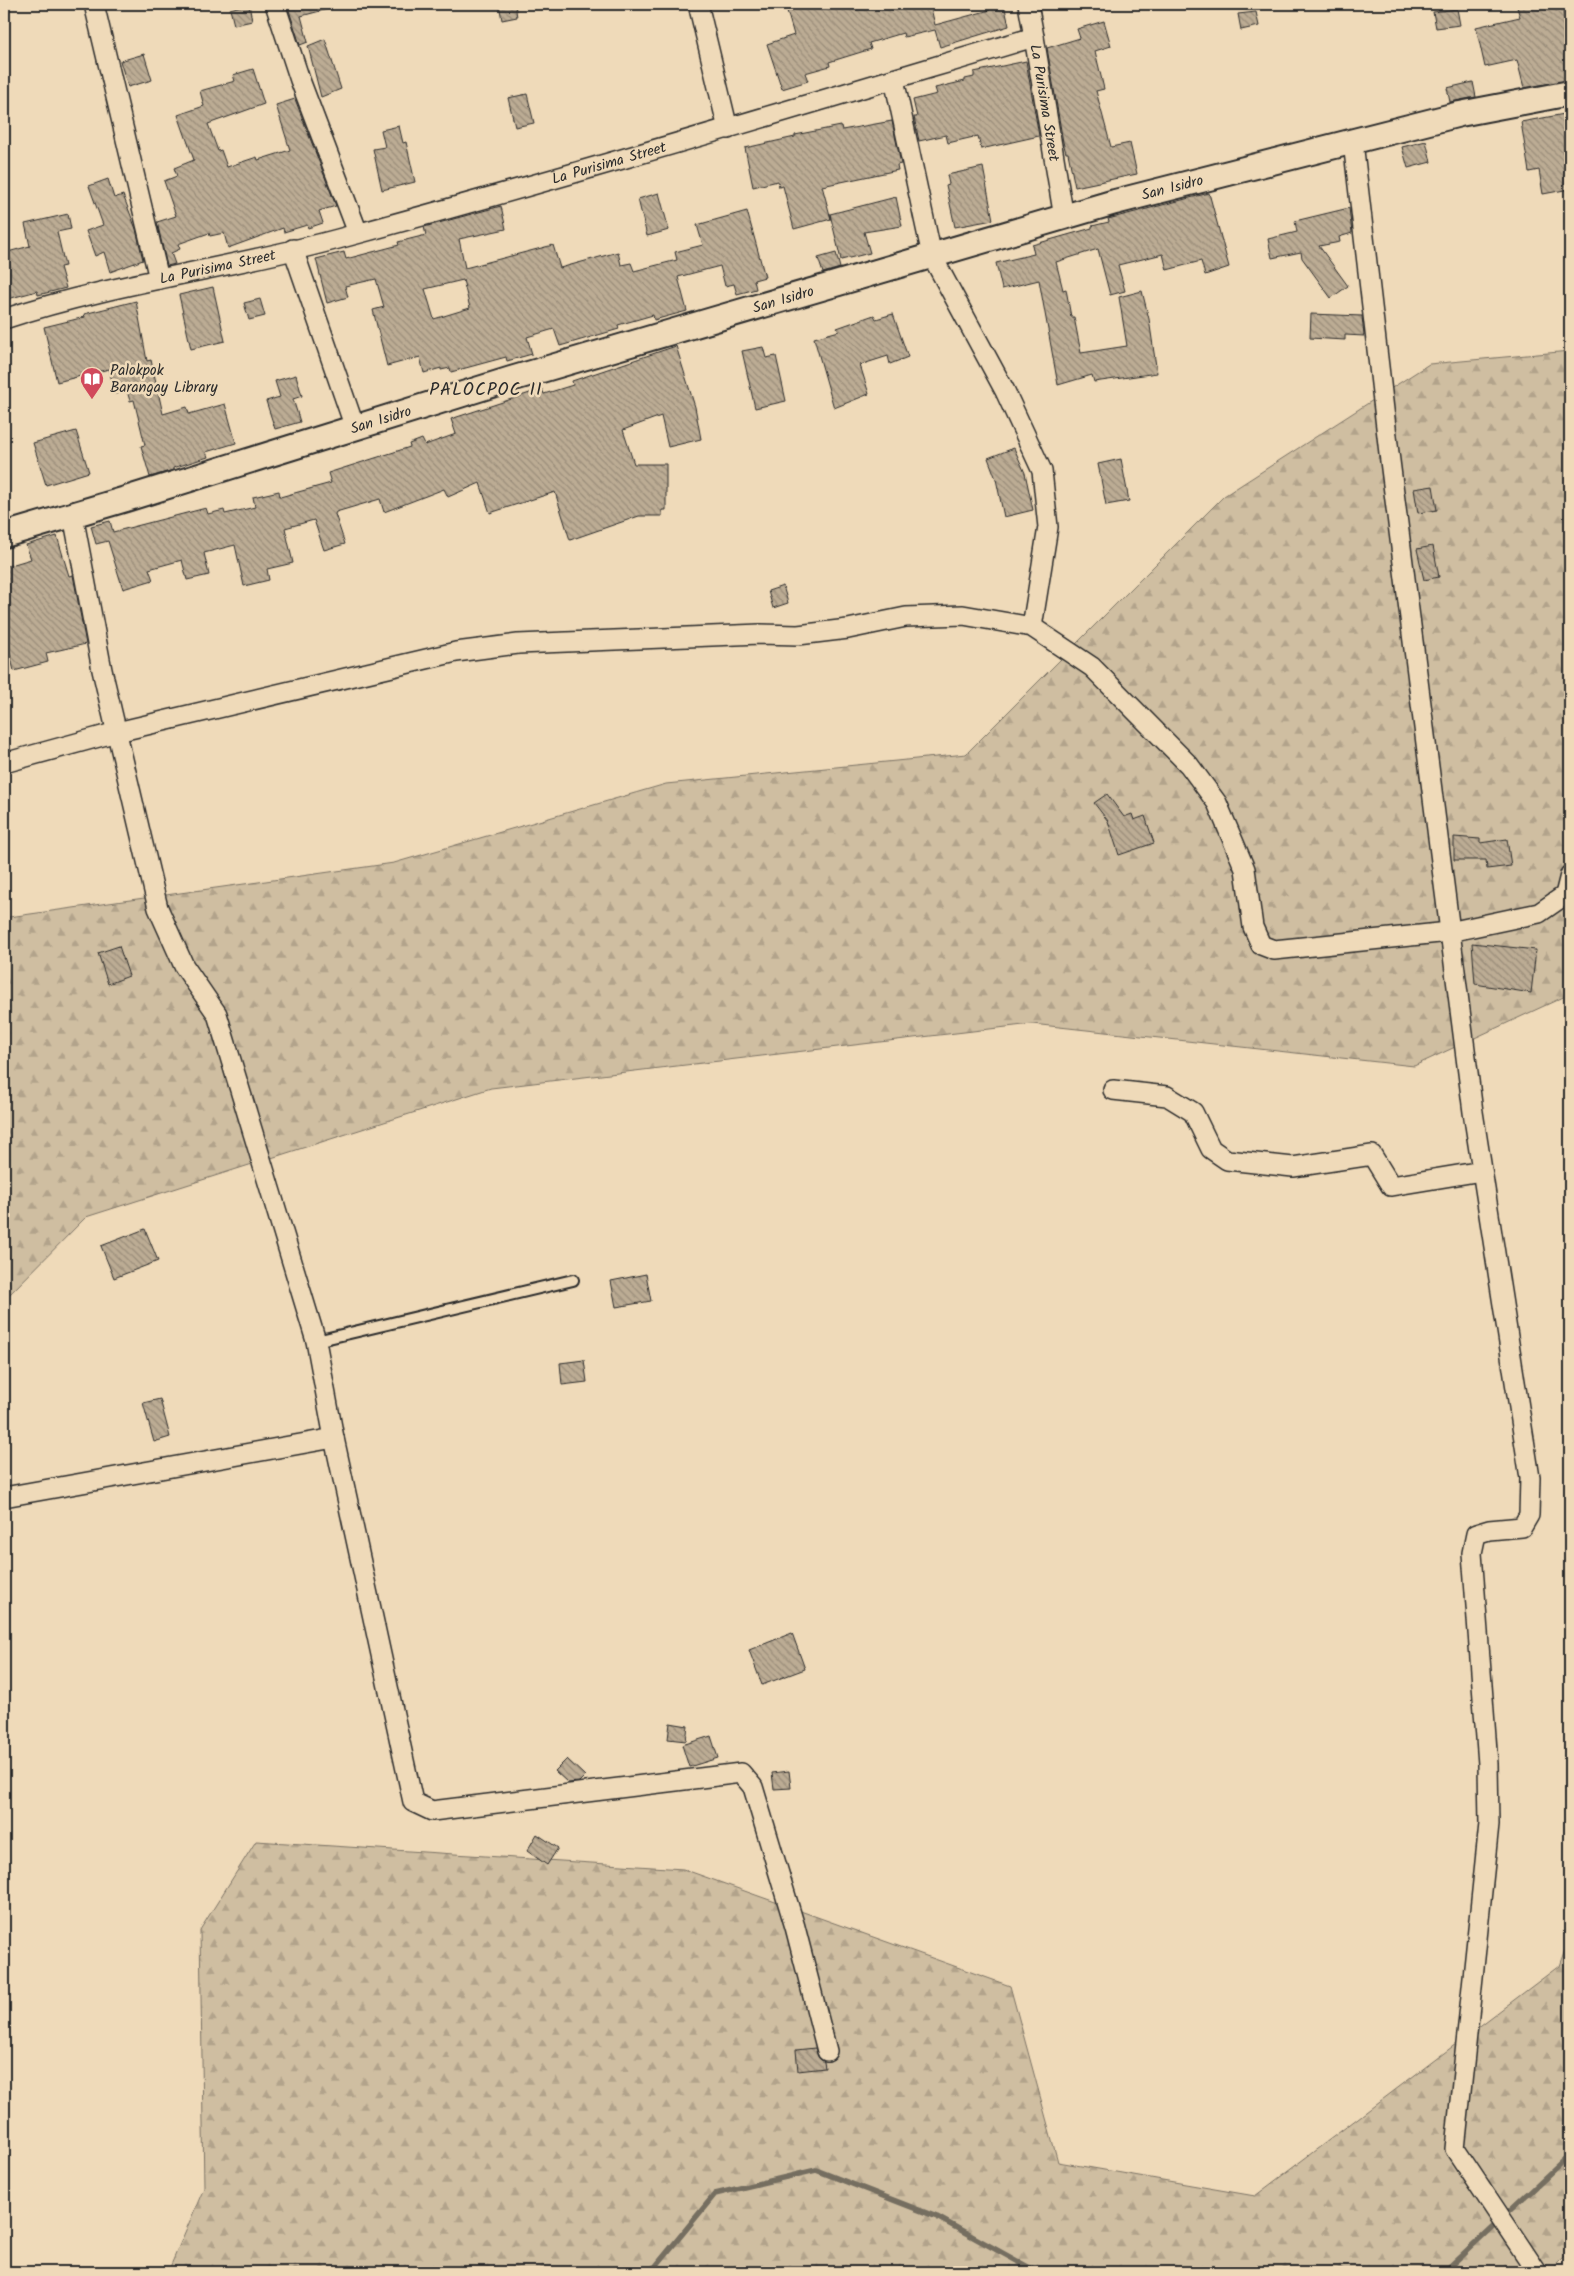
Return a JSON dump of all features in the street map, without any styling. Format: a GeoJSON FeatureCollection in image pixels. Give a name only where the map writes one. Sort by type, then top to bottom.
{"type":"FeatureCollection","features":[{"type":"Feature","properties":{"kind":"street"},"geometry":{"type":"LineString","coordinates":[[94,4],[159,279]]}},
{"type":"Feature","properties":{"kind":"street"},"geometry":{"type":"LineString","coordinates":[[275,4],[300,80],[358,233]]}},
{"type":"Feature","properties":{"kind":"street"},"geometry":{"type":"LineString","coordinates":[[698,4],[728,129]]}},
{"type":"Feature","properties":{"kind":"street"},"geometry":{"type":"LineString","coordinates":[[1028,4],[1034,37]]}},
{"type":"Feature","properties":{"kind":"street","name":"La Purisima Street"},"geometry":{"type":"LineString","coordinates":[[4,319],[51,303],[358,233],[626,159],[1034,37],[1064,218]]}},
{"type":"Feature","properties":{"kind":"street"},"geometry":{"type":"LineString","coordinates":[[894,79],[932,256],[1006,391],[1042,471],[1048,527],[1032,627]]}},
{"type":"Feature","properties":{"kind":"street","name":"San Isidro"},"geometry":{"type":"LineString","coordinates":[[4,535],[511,379],[1064,218],[1460,114],[1570,93]]}},
{"type":"Feature","properties":{"kind":"street"},"geometry":{"type":"LineString","coordinates":[[1353,142],[1388,453],[1449,932],[1482,1171],[1530,1478],[1530,1515],[1522,1528],[1489,1530],[1476,1534],[1472,1553],[1488,1764],[1490,1824],[1455,2149],[1537,2272]]}},
{"type":"Feature","properties":{"kind":"street"},"geometry":{"type":"LineString","coordinates":[[292,249],[356,428]]}},
{"type":"Feature","properties":{"kind":"street"},"geometry":{"type":"LineString","coordinates":[[73,515],[102,670],[158,908],[184,966],[217,1014],[316,1341],[334,1438],[413,1802],[432,1810],[741,1773],[752,1788],[758,1806],[795,1927],[827,2051]]}},
{"type":"Feature","properties":{"kind":"street"},"geometry":{"type":"LineString","coordinates":[[4,763],[117,732],[456,652],[518,644],[760,634],[798,635],[848,629],[906,618],[963,615],[1032,627],[1092,667],[1189,765],[1217,803],[1245,869],[1253,927],[1261,945],[1274,950],[1449,932],[1539,913],[1565,895],[1570,875]]}},
{"type":"Feature","properties":{"kind":"street"},"geometry":{"type":"LineString","coordinates":[[1113,1090],[1167,1096],[1193,1112],[1211,1149],[1227,1160],[1293,1167],[1372,1155],[1391,1186],[1482,1171]]}},
{"type":"Feature","properties":{"kind":"street"},"geometry":{"type":"LineString","coordinates":[[4,1497],[334,1438]]}},
{"type":"Feature","properties":{"kind":"lane"},"geometry":{"type":"LineString","coordinates":[[316,1341],[573,1280]]}},
{"type":"Feature","properties":{"kind":"green space"},"geometry":{"type":"Polygon","coordinates":[[[1570,351],[1570,994],[1414,1066],[1032,1024],[491,1088],[86,1217],[4,1300],[4,921],[9,917],[394,863],[666,784],[966,754],[1224,496],[1429,364],[1570,351]]]}},
{"type":"Feature","properties":{"kind":"green space"},"geometry":{"type":"Polygon","coordinates":[[[256,1841],[683,1869],[1010,1986],[1058,2162],[1255,2196],[1559,1966],[1570,1935],[1570,2253],[1551,2272],[168,2272],[204,2188],[200,1930],[256,1841]]]}},
{"type":"Feature","properties":{"kind":"building"},"geometry":{"type":"Polygon","coordinates":[[[249,4],[252,21],[234,25],[230,9],[249,4]]]}},
{"type":"Feature","properties":{"kind":"building"},"geometry":{"type":"Polygon","coordinates":[[[287,4],[327,4],[328,9],[301,16],[308,42],[300,45],[287,4]]]}},
{"type":"Feature","properties":{"kind":"building"},"geometry":{"type":"Polygon","coordinates":[[[499,4],[515,4],[517,17],[502,20],[499,4]]]}},
{"type":"Feature","properties":{"kind":"building"},"geometry":{"type":"Polygon","coordinates":[[[785,4],[930,4],[935,25],[990,10],[988,4],[1004,4],[1009,26],[940,47],[935,30],[904,37],[903,33],[869,43],[871,49],[829,62],[830,66],[805,73],[808,81],[782,89],[767,44],[794,35],[785,4]]]}},
{"type":"Feature","properties":{"kind":"building"},"geometry":{"type":"Polygon","coordinates":[[[1516,4],[1562,4],[1566,28],[1570,27],[1570,80],[1524,88],[1517,60],[1485,67],[1476,27],[1520,17],[1516,4]]]}},
{"type":"Feature","properties":{"kind":"building"},"geometry":{"type":"Polygon","coordinates":[[[1457,9],[1460,25],[1436,28],[1433,12],[1457,9]]]}},
{"type":"Feature","properties":{"kind":"building"},"geometry":{"type":"Polygon","coordinates":[[[1256,12],[1259,26],[1241,30],[1238,14],[1256,12]]]}},
{"type":"Feature","properties":{"kind":"building"},"geometry":{"type":"Polygon","coordinates":[[[1104,21],[1111,46],[1095,51],[1104,89],[1096,91],[1111,147],[1130,143],[1137,174],[1075,187],[1068,153],[1066,153],[1063,142],[1047,48],[1080,38],[1077,29],[1104,21]]]}},
{"type":"Feature","properties":{"kind":"building"},"geometry":{"type":"Polygon","coordinates":[[[325,39],[341,89],[321,97],[308,46],[325,39]]]}},
{"type":"Feature","properties":{"kind":"building"},"geometry":{"type":"Polygon","coordinates":[[[144,54],[152,80],[128,87],[120,61],[144,54]]]}},
{"type":"Feature","properties":{"kind":"building"},"geometry":{"type":"Polygon","coordinates":[[[1026,61],[1039,136],[981,149],[978,136],[948,143],[946,135],[919,141],[913,100],[937,94],[935,88],[965,81],[965,79],[974,77],[974,72],[1026,61]]]}},
{"type":"Feature","properties":{"kind":"building"},"geometry":{"type":"Polygon","coordinates":[[[253,69],[264,104],[208,124],[218,151],[221,150],[227,167],[257,157],[258,160],[290,150],[276,105],[295,99],[336,206],[319,211],[323,223],[308,228],[307,225],[284,232],[283,228],[228,248],[224,233],[210,236],[209,233],[178,244],[180,249],[171,253],[175,264],[167,266],[157,222],[176,216],[164,181],[177,176],[174,168],[194,160],[178,115],[204,106],[200,91],[235,81],[233,75],[253,69]]]}},
{"type":"Feature","properties":{"kind":"building"},"geometry":{"type":"Polygon","coordinates":[[[1473,82],[1476,97],[1450,102],[1447,88],[1473,82]]]}},
{"type":"Feature","properties":{"kind":"building"},"geometry":{"type":"Polygon","coordinates":[[[527,94],[534,123],[515,127],[508,98],[527,94]]]}},
{"type":"Feature","properties":{"kind":"building"},"geometry":{"type":"Polygon","coordinates":[[[1570,113],[1570,189],[1543,194],[1539,170],[1529,172],[1521,122],[1570,113]]]}},
{"type":"Feature","properties":{"kind":"building"},"geometry":{"type":"Polygon","coordinates":[[[892,121],[901,164],[897,165],[898,170],[822,186],[831,219],[794,229],[783,186],[779,187],[778,181],[753,187],[745,148],[795,137],[795,135],[841,126],[842,130],[892,121]]]}},
{"type":"Feature","properties":{"kind":"building"},"geometry":{"type":"Polygon","coordinates":[[[399,126],[403,143],[406,142],[415,182],[382,190],[373,149],[385,147],[381,130],[399,126]]]}},
{"type":"Feature","properties":{"kind":"building"},"geometry":{"type":"Polygon","coordinates":[[[1426,141],[1431,162],[1408,168],[1402,147],[1426,141]]]}},
{"type":"Feature","properties":{"kind":"building"},"geometry":{"type":"Polygon","coordinates":[[[983,167],[993,220],[955,227],[946,185],[949,184],[947,175],[983,167]]]}},
{"type":"Feature","properties":{"kind":"building"},"geometry":{"type":"Polygon","coordinates":[[[108,179],[114,198],[123,195],[136,229],[143,260],[110,272],[104,252],[95,256],[86,231],[103,225],[89,186],[108,179]]]}},
{"type":"Feature","properties":{"kind":"building"},"geometry":{"type":"Polygon","coordinates":[[[659,193],[669,230],[647,236],[638,199],[659,193]]]}},
{"type":"Feature","properties":{"kind":"building"},"geometry":{"type":"Polygon","coordinates":[[[1209,193],[1229,267],[1205,275],[1201,261],[1167,270],[1163,254],[1118,265],[1125,291],[1110,295],[1098,249],[1056,262],[1063,290],[1066,289],[1071,317],[1074,317],[1081,353],[1127,346],[1119,297],[1142,291],[1149,319],[1157,373],[1094,382],[1092,375],[1058,385],[1039,280],[1002,289],[996,263],[1034,254],[1032,245],[1092,228],[1092,226],[1109,222],[1108,219],[1209,193]]]}},
{"type":"Feature","properties":{"kind":"building"},"geometry":{"type":"Polygon","coordinates":[[[896,197],[902,226],[864,232],[870,253],[841,260],[830,214],[896,197]]]}},
{"type":"Feature","properties":{"kind":"building"},"geometry":{"type":"Polygon","coordinates":[[[501,206],[506,229],[459,239],[465,268],[553,245],[560,268],[618,252],[621,265],[631,263],[634,271],[677,260],[675,252],[703,245],[697,225],[747,211],[765,277],[754,280],[756,289],[737,294],[734,284],[725,286],[720,266],[678,277],[687,311],[654,320],[653,315],[618,325],[619,329],[560,346],[554,329],[527,337],[532,354],[507,361],[506,357],[451,372],[450,368],[441,370],[441,368],[424,373],[420,357],[387,366],[373,310],[384,307],[376,279],[345,286],[348,297],[327,303],[316,259],[344,252],[346,259],[399,245],[398,242],[426,235],[424,227],[501,206]],[[463,280],[425,289],[434,319],[470,308],[463,280]]]}},
{"type":"Feature","properties":{"kind":"building"},"geometry":{"type":"Polygon","coordinates":[[[1349,208],[1352,233],[1339,237],[1340,242],[1319,246],[1348,286],[1331,298],[1302,258],[1301,252],[1272,258],[1268,239],[1297,232],[1295,221],[1349,208]]]}},
{"type":"Feature","properties":{"kind":"building"},"geometry":{"type":"Polygon","coordinates":[[[68,214],[71,229],[57,232],[65,266],[60,267],[66,288],[38,295],[37,291],[4,300],[4,253],[30,246],[25,224],[68,214]]]}},
{"type":"Feature","properties":{"kind":"building"},"geometry":{"type":"Polygon","coordinates":[[[836,253],[840,268],[823,273],[818,258],[836,253]]]}},
{"type":"Feature","properties":{"kind":"building"},"geometry":{"type":"Polygon","coordinates":[[[213,287],[225,341],[191,349],[179,295],[213,287]]]}},
{"type":"Feature","properties":{"kind":"building"},"geometry":{"type":"Polygon","coordinates":[[[260,299],[265,316],[249,320],[244,303],[260,299]]]}},
{"type":"Feature","properties":{"kind":"building"},"geometry":{"type":"Polygon","coordinates":[[[136,301],[147,361],[151,360],[163,414],[187,407],[189,414],[225,404],[236,443],[206,452],[208,457],[150,477],[141,446],[145,445],[134,400],[130,401],[127,391],[115,394],[109,369],[57,382],[44,327],[85,317],[84,314],[136,301]]]}},
{"type":"Feature","properties":{"kind":"building"},"geometry":{"type":"Polygon","coordinates":[[[893,314],[908,357],[890,364],[888,356],[860,365],[869,394],[834,408],[814,338],[839,331],[837,328],[874,315],[876,319],[893,314]]]}},
{"type":"Feature","properties":{"kind":"building"},"geometry":{"type":"Polygon","coordinates":[[[1311,314],[1362,316],[1364,336],[1345,335],[1345,340],[1310,338],[1311,314]]]}},
{"type":"Feature","properties":{"kind":"building"},"geometry":{"type":"Polygon","coordinates":[[[676,346],[695,407],[701,439],[668,447],[661,416],[623,430],[634,464],[666,464],[666,510],[662,510],[662,516],[639,516],[570,540],[555,492],[490,513],[480,483],[448,497],[444,489],[384,512],[380,499],[336,512],[335,514],[345,544],[324,550],[314,520],[285,528],[293,563],[267,569],[269,580],[244,586],[235,545],[204,553],[209,575],[187,580],[182,560],[149,569],[153,580],[123,589],[108,541],[96,544],[91,526],[110,521],[113,532],[206,508],[208,514],[224,510],[225,514],[255,507],[253,497],[279,491],[280,497],[331,483],[328,473],[410,447],[409,444],[422,439],[425,445],[456,434],[451,419],[542,389],[544,394],[573,385],[572,381],[676,346]]]}},
{"type":"Feature","properties":{"kind":"building"},"geometry":{"type":"Polygon","coordinates":[[[763,347],[766,358],[776,356],[786,401],[755,408],[742,351],[763,347]]]}},
{"type":"Feature","properties":{"kind":"building"},"geometry":{"type":"Polygon","coordinates":[[[296,375],[302,396],[293,399],[300,422],[275,429],[266,401],[280,397],[275,381],[296,375]]]}},
{"type":"Feature","properties":{"kind":"building"},"geometry":{"type":"Polygon","coordinates":[[[76,431],[89,472],[46,485],[33,443],[76,431]]]}},
{"type":"Feature","properties":{"kind":"building"},"geometry":{"type":"Polygon","coordinates":[[[1014,448],[1025,473],[1033,510],[1004,517],[996,479],[988,458],[1014,448]]]}},
{"type":"Feature","properties":{"kind":"building"},"geometry":{"type":"Polygon","coordinates":[[[1121,459],[1129,501],[1106,505],[1098,464],[1121,459]]]}},
{"type":"Feature","properties":{"kind":"building"},"geometry":{"type":"Polygon","coordinates":[[[1433,486],[1437,510],[1418,513],[1414,489],[1433,486]]]}},
{"type":"Feature","properties":{"kind":"building"},"geometry":{"type":"Polygon","coordinates":[[[57,536],[69,576],[73,575],[86,644],[46,653],[48,662],[14,671],[4,629],[4,567],[31,559],[26,545],[57,536]]]}},
{"type":"Feature","properties":{"kind":"building"},"geometry":{"type":"Polygon","coordinates":[[[1433,546],[1439,577],[1424,580],[1417,549],[1433,546]]]}},
{"type":"Feature","properties":{"kind":"building"},"geometry":{"type":"Polygon","coordinates":[[[783,586],[788,603],[773,608],[768,591],[783,586]]]}},
{"type":"Feature","properties":{"kind":"building"},"geometry":{"type":"Polygon","coordinates":[[[1107,794],[1124,817],[1132,814],[1134,820],[1145,816],[1154,843],[1119,855],[1108,821],[1094,803],[1107,794]]]}},
{"type":"Feature","properties":{"kind":"building"},"geometry":{"type":"Polygon","coordinates":[[[1454,837],[1480,839],[1480,843],[1507,839],[1511,866],[1487,869],[1486,860],[1454,860],[1454,837]]]}},
{"type":"Feature","properties":{"kind":"building"},"geometry":{"type":"Polygon","coordinates":[[[1472,943],[1536,950],[1531,993],[1475,984],[1472,943]]]}},
{"type":"Feature","properties":{"kind":"building"},"geometry":{"type":"Polygon","coordinates":[[[119,946],[129,976],[108,984],[98,953],[119,946]]]}},
{"type":"Feature","properties":{"kind":"building"},"geometry":{"type":"Polygon","coordinates":[[[145,1229],[158,1261],[114,1278],[101,1246],[145,1229]]]}},
{"type":"Feature","properties":{"kind":"building"},"geometry":{"type":"Polygon","coordinates":[[[646,1274],[651,1301],[616,1307],[611,1281],[646,1274]]]}},
{"type":"Feature","properties":{"kind":"building"},"geometry":{"type":"Polygon","coordinates":[[[584,1360],[587,1382],[562,1385],[560,1363],[584,1360]]]}},
{"type":"Feature","properties":{"kind":"building"},"geometry":{"type":"Polygon","coordinates":[[[160,1399],[170,1437],[154,1442],[143,1403],[160,1399]]]}},
{"type":"Feature","properties":{"kind":"building"},"geometry":{"type":"Polygon","coordinates":[[[792,1633],[805,1669],[762,1685],[749,1650],[792,1633]]]}},
{"type":"Feature","properties":{"kind":"building"},"geometry":{"type":"Polygon","coordinates":[[[670,1723],[688,1726],[686,1741],[668,1739],[670,1723]]]}},
{"type":"Feature","properties":{"kind":"building"},"geometry":{"type":"Polygon","coordinates":[[[711,1736],[718,1758],[689,1767],[682,1745],[711,1736]]]}},
{"type":"Feature","properties":{"kind":"building"},"geometry":{"type":"Polygon","coordinates":[[[567,1759],[585,1776],[579,1782],[568,1783],[555,1771],[567,1759]]]}},
{"type":"Feature","properties":{"kind":"building"},"geometry":{"type":"Polygon","coordinates":[[[789,1771],[791,1788],[774,1789],[772,1773],[789,1771]]]}},
{"type":"Feature","properties":{"kind":"building"},"geometry":{"type":"Polygon","coordinates":[[[537,1834],[558,1848],[547,1865],[527,1851],[537,1834]]]}},
{"type":"Feature","properties":{"kind":"building"},"geometry":{"type":"Polygon","coordinates":[[[815,2048],[819,2058],[824,2062],[825,2068],[798,2071],[796,2050],[815,2048]]]}},
{"type":"Feature","properties":{"kind":"waterway"},"geometry":{"type":"LineString","coordinates":[[1439,2272],[1445,2271],[1570,2154]]}},
{"type":"Feature","properties":{"kind":"waterway"},"geometry":{"type":"LineString","coordinates":[[651,2272],[715,2194],[816,2170],[937,2217],[1037,2272]]}},
{"type":"Feature","properties":{"kind":"place","name":"Palokpok Barangay Library"},"geometry":{"type":"Point","coordinates":[92,400]}},
{"type":"Feature","properties":{"kind":"district","name":"PALOCPOC II"},"geometry":{"type":"Point","coordinates":[486,389]}}]}
